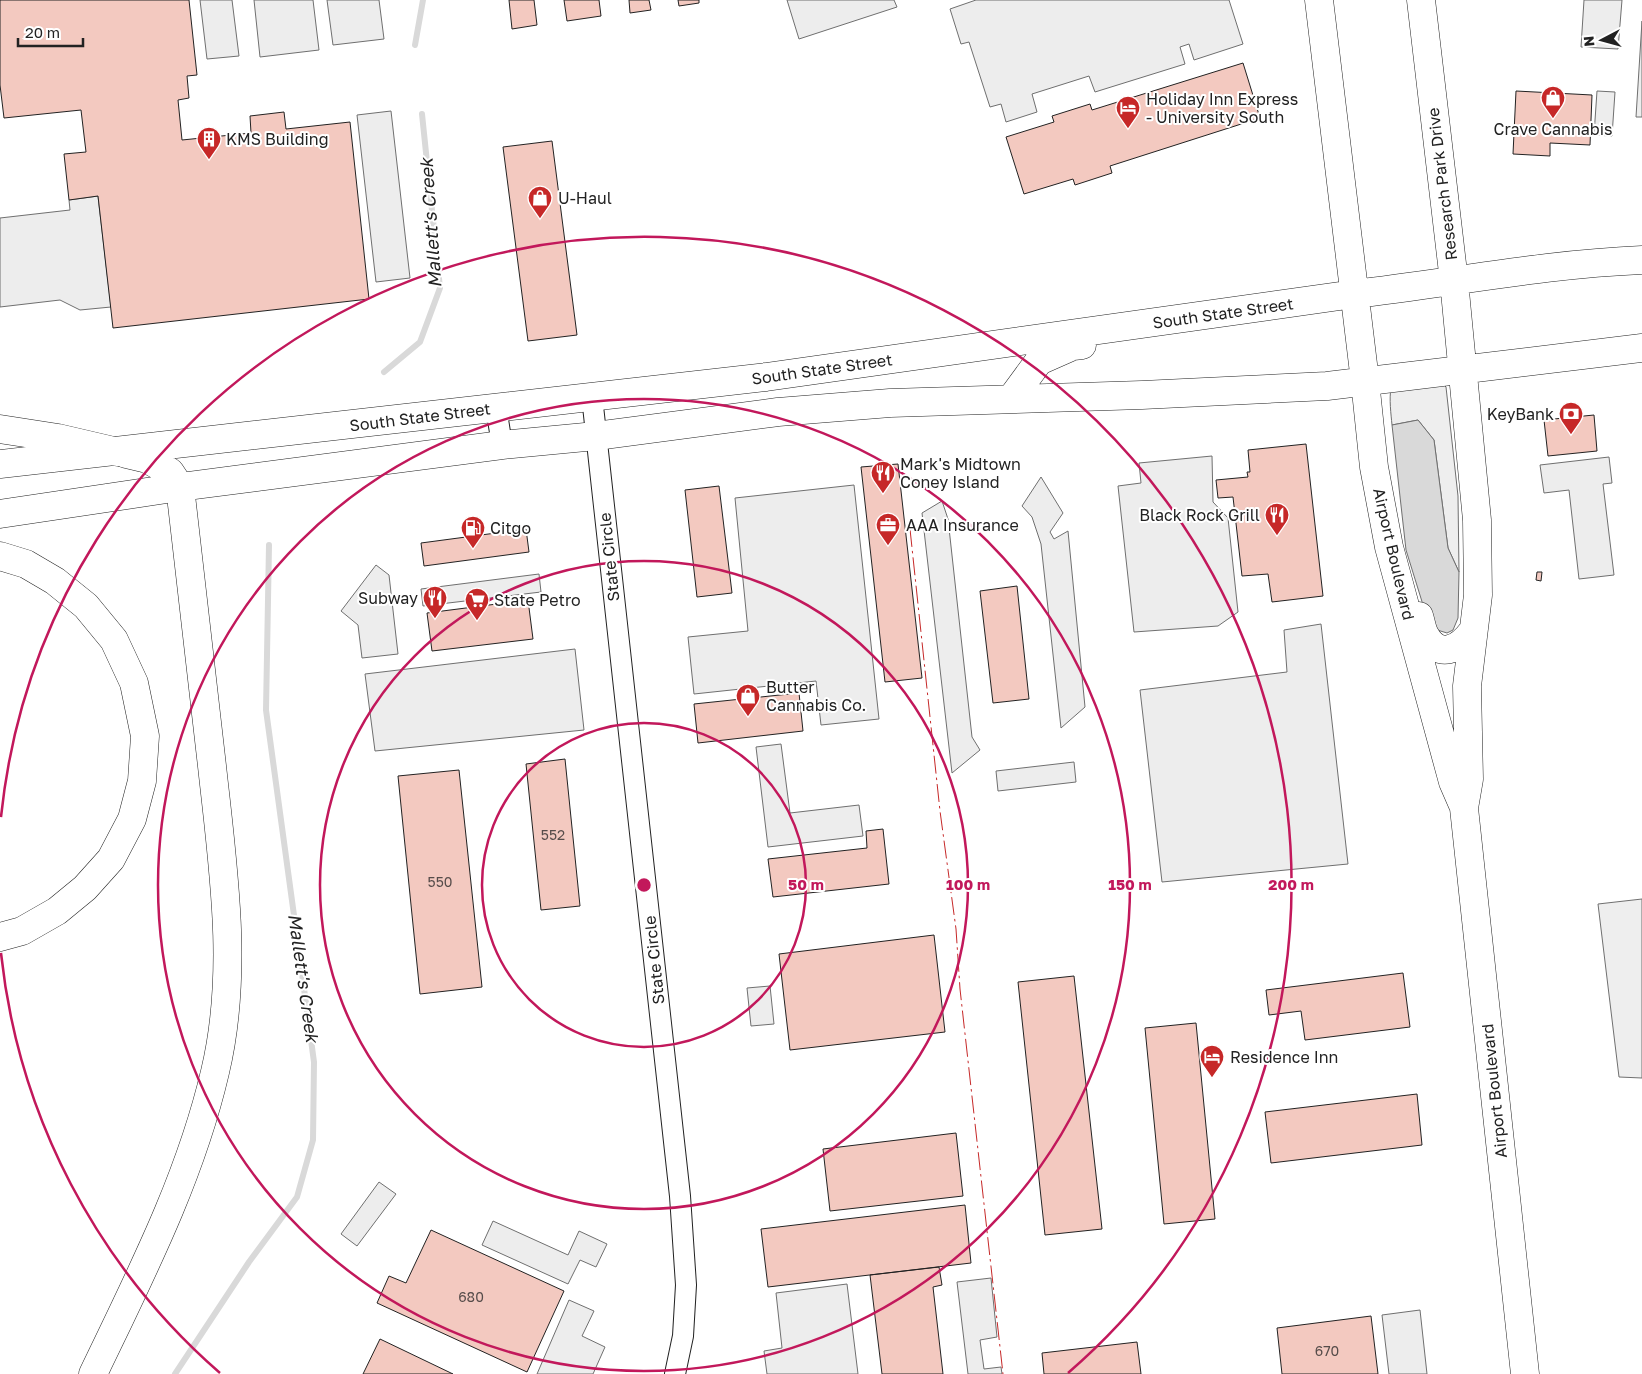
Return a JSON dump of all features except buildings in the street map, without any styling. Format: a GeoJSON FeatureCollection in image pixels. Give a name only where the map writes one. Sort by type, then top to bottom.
{"type":"FeatureCollection","features":[{"type":"Feature","properties":{"kind":"main road"},"geometry":{"type":"LineString","coordinates":[[1319,0],[1354,294]]}},
{"type":"Feature","properties":{"kind":"main road","name":"Research Park Drive"},"geometry":{"type":"LineString","coordinates":[[1421,0],[1463,369]]}},
{"type":"Feature","properties":{"kind":"main road","name":"South State Street"},"geometry":{"type":"LineString","coordinates":[[0,464],[766,377],[1354,294],[1579,264],[1642,260]]}},
{"type":"Feature","properties":{"kind":"main road","name":"Airport Boulevard"},"geometry":{"type":"LineString","coordinates":[[1354,294],[1366,381],[1374,467],[1389,547],[1453,782],[1464,808]]}},
{"type":"Feature","properties":{"kind":"main road"},"geometry":{"type":"LineString","coordinates":[[1011,399],[1039,361],[1073,346],[1153,334],[1245,310]]}},
{"type":"Feature","properties":{"kind":"main road"},"geometry":{"type":"LineString","coordinates":[[0,514],[502,445],[596,436],[787,411],[890,403],[1317,387],[1642,348]]}},
{"type":"Feature","properties":{"kind":"main road","name":"Airport Boulevard"},"geometry":{"type":"LineString","coordinates":[[1463,369],[1477,520],[1478,595],[1472,632],[1467,686],[1469,779],[1464,808],[1525,1374]]}},
{"type":"Feature","properties":{"kind":"main road"},"geometry":{"type":"LineString","coordinates":[[0,429],[58,438],[147,459],[170,472],[180,488],[218,820],[228,932],[225,1008],[216,1071],[190,1160],[154,1246],[93,1374]]}},
{"type":"Feature","properties":{"kind":"main road"},"geometry":{"type":"LineString","coordinates":[[1389,547],[1406,571],[1424,634],[1432,645],[1445,651],[1457,648],[1472,632]]}},
{"type":"Feature","properties":{"kind":"main road"},"geometry":{"type":"LineString","coordinates":[[0,556],[26,564],[55,581],[86,606],[114,640],[134,683],[145,736],[142,781],[132,820],[111,859],[85,888],[57,911],[22,931],[0,938]]}},
{"type":"Feature","properties":{"kind":"street","name":"State Circle"},"geometry":{"type":"LineString","coordinates":[[592,397],[680,1196],[686,1285],[683,1336],[675,1374]]}},
{"type":"Feature","properties":{"kind":"street"},"geometry":{"type":"LineString","coordinates":[[496,407],[502,445]]}},
{"type":"Feature","properties":{"kind":"shaded area"},"geometry":{"type":"Polygon","coordinates":[[[200,0],[232,0],[239,56],[207,59],[200,0]]]}},
{"type":"Feature","properties":{"kind":"shaded area"},"geometry":{"type":"Polygon","coordinates":[[[254,0],[313,0],[319,50],[260,57],[254,0]]]}},
{"type":"Feature","properties":{"kind":"shaded area"},"geometry":{"type":"Polygon","coordinates":[[[327,0],[379,0],[384,39],[333,45],[327,0]]]}},
{"type":"Feature","properties":{"kind":"shaded area"},"geometry":{"type":"Polygon","coordinates":[[[787,0],[894,0],[897,7],[799,39],[787,0]]]}},
{"type":"Feature","properties":{"kind":"shaded area"},"geometry":{"type":"Polygon","coordinates":[[[976,0],[1229,0],[1243,44],[1194,60],[1189,44],[1180,47],[1185,64],[1095,92],[1089,76],[1032,94],[1037,112],[1006,122],[1001,104],[990,107],[969,42],[961,44],[950,9],[976,0]]]}},
{"type":"Feature","properties":{"kind":"shaded area"},"geometry":{"type":"Polygon","coordinates":[[[1584,0],[1622,0],[1618,49],[1581,47],[1584,0]]]}},
{"type":"Feature","properties":{"kind":"shaded area"},"geometry":{"type":"Polygon","coordinates":[[[1642,21],[1642,117],[1636,117],[1642,21]]]}},
{"type":"Feature","properties":{"kind":"shaded area"},"geometry":{"type":"Polygon","coordinates":[[[1597,91],[1615,92],[1612,136],[1594,135],[1597,91]]]}},
{"type":"Feature","properties":{"kind":"shaded area"},"geometry":{"type":"Polygon","coordinates":[[[391,111],[410,278],[376,282],[357,115],[391,111]]]}},
{"type":"Feature","properties":{"kind":"shaded area"},"geometry":{"type":"Polygon","coordinates":[[[98,196],[111,307],[80,310],[60,300],[0,307],[0,218],[70,210],[69,200],[98,196]]]}},
{"type":"Feature","properties":{"kind":"shaded area"},"geometry":{"type":"Polygon","coordinates":[[[1442,383],[1446,387],[1458,496],[1459,572],[1448,548],[1434,440],[1418,420],[1392,425],[1391,416],[1391,388],[1442,383]]]}},
{"type":"Feature","properties":{"kind":"shaded area"},"geometry":{"type":"Polygon","coordinates":[[[1418,420],[1434,440],[1448,548],[1459,572],[1458,618],[1453,630],[1447,633],[1434,629],[1428,621],[1406,550],[1392,425],[1418,420]]]}},
{"type":"Feature","properties":{"kind":"shaded area"},"geometry":{"type":"Polygon","coordinates":[[[1212,456],[1213,502],[1228,518],[1238,612],[1218,626],[1134,632],[1118,486],[1141,483],[1139,463],[1212,456]]]}},
{"type":"Feature","properties":{"kind":"shaded area"},"geometry":{"type":"Polygon","coordinates":[[[1609,457],[1612,483],[1603,484],[1614,575],[1579,579],[1569,490],[1544,493],[1540,465],[1609,457]]]}},
{"type":"Feature","properties":{"kind":"shaded area"},"geometry":{"type":"Polygon","coordinates":[[[1041,477],[1063,513],[1050,532],[1054,539],[1068,531],[1085,707],[1061,728],[1041,544],[1032,517],[1022,506],[1041,477]]]}},
{"type":"Feature","properties":{"kind":"shaded area"},"geometry":{"type":"Polygon","coordinates":[[[854,485],[879,719],[821,725],[816,681],[694,694],[688,637],[748,631],[735,498],[854,485]]]}},
{"type":"Feature","properties":{"kind":"shaded area"},"geometry":{"type":"Polygon","coordinates":[[[942,501],[948,519],[972,737],[980,750],[952,773],[922,513],[942,501]]]}},
{"type":"Feature","properties":{"kind":"shaded area"},"geometry":{"type":"Polygon","coordinates":[[[376,565],[389,575],[398,654],[362,658],[358,625],[341,611],[376,565]]]}},
{"type":"Feature","properties":{"kind":"shaded area"},"geometry":{"type":"Polygon","coordinates":[[[539,574],[541,592],[423,606],[421,589],[539,574]]]}},
{"type":"Feature","properties":{"kind":"shaded area"},"geometry":{"type":"Polygon","coordinates":[[[1321,624],[1348,864],[1162,882],[1140,690],[1287,672],[1284,630],[1321,624]]]}},
{"type":"Feature","properties":{"kind":"shaded area"},"geometry":{"type":"Polygon","coordinates":[[[575,649],[584,730],[375,751],[365,674],[575,649]]]}},
{"type":"Feature","properties":{"kind":"shaded area"},"geometry":{"type":"Polygon","coordinates":[[[781,744],[790,813],[859,805],[863,836],[768,847],[756,747],[781,744]]]}},
{"type":"Feature","properties":{"kind":"shaded area"},"geometry":{"type":"Polygon","coordinates":[[[1074,762],[1076,782],[998,791],[996,771],[1074,762]]]}},
{"type":"Feature","properties":{"kind":"shaded area"},"geometry":{"type":"Polygon","coordinates":[[[1642,899],[1642,1078],[1619,1077],[1598,904],[1642,899]]]}},
{"type":"Feature","properties":{"kind":"shaded area"},"geometry":{"type":"Polygon","coordinates":[[[770,986],[774,1024],[751,1026],[747,988],[770,986]]]}},
{"type":"Feature","properties":{"kind":"shaded area"},"geometry":{"type":"Polygon","coordinates":[[[379,1182],[396,1194],[357,1246],[341,1234],[379,1182]]]}},
{"type":"Feature","properties":{"kind":"shaded area"},"geometry":{"type":"Polygon","coordinates":[[[493,1221],[568,1255],[579,1231],[607,1244],[596,1267],[580,1260],[568,1284],[482,1245],[493,1221]]]}},
{"type":"Feature","properties":{"kind":"shaded area"},"geometry":{"type":"Polygon","coordinates":[[[991,1278],[997,1337],[980,1340],[984,1369],[1001,1367],[1002,1374],[968,1374],[957,1282],[991,1278]]]}},
{"type":"Feature","properties":{"kind":"shaded area"},"geometry":{"type":"Polygon","coordinates":[[[847,1284],[858,1374],[767,1374],[764,1351],[782,1348],[776,1293],[847,1284]]]}},
{"type":"Feature","properties":{"kind":"shaded area"},"geometry":{"type":"Polygon","coordinates":[[[569,1300],[594,1311],[582,1336],[605,1347],[593,1374],[537,1374],[569,1300]]]}},
{"type":"Feature","properties":{"kind":"shaded area"},"geometry":{"type":"Polygon","coordinates":[[[1420,1310],[1427,1374],[1389,1374],[1382,1315],[1420,1310]]]}},
{"type":"Feature","properties":{"kind":"waterway","name":"Mallett's Creek"},"geometry":{"type":"LineString","coordinates":[[415,45],[423,0]]}},
{"type":"Feature","properties":{"kind":"waterway","name":"Mallett's Creek"},"geometry":{"type":"LineString","coordinates":[[384,372],[420,342],[440,288],[422,114]]}},
{"type":"Feature","properties":{"kind":"waterway","name":"Mallett's Creek"},"geometry":{"type":"LineString","coordinates":[[175,1374],[249,1262],[297,1197],[313,1140],[314,1062],[266,710],[269,545]]}},
{"type":"Feature","properties":{"kind":"power"},"geometry":{"type":"LineString","coordinates":[[910,529],[940,811],[956,929],[960,989],[1003,1374]]}},
{"type":"Feature","properties":{"kind":"place","name":"Crave Cannabis"},"geometry":{"type":"Point","coordinates":[1553,119]}},
{"type":"Feature","properties":{"kind":"place","name":"Holiday Inn Express - University South"},"geometry":{"type":"Point","coordinates":[1128,129]}},
{"type":"Feature","properties":{"kind":"place","name":"KMS Building"},"geometry":{"type":"Point","coordinates":[209,160]}},
{"type":"Feature","properties":{"kind":"place","name":"U-Haul"},"geometry":{"type":"Point","coordinates":[540,219]}},
{"type":"Feature","properties":{"kind":"place","name":"KeyBank"},"geometry":{"type":"Point","coordinates":[1571,435]}},
{"type":"Feature","properties":{"kind":"place","name":"Mark's Midtown Coney Island"},"geometry":{"type":"Point","coordinates":[883,494]}},
{"type":"Feature","properties":{"kind":"place","name":"Black Rock Grill"},"geometry":{"type":"Point","coordinates":[1277,536]}},
{"type":"Feature","properties":{"kind":"place","name":"AAA Insurance"},"geometry":{"type":"Point","coordinates":[888,546]}},
{"type":"Feature","properties":{"kind":"place","name":"Citgo"},"geometry":{"type":"Point","coordinates":[473,549]}},
{"type":"Feature","properties":{"kind":"place","name":"Subway"},"geometry":{"type":"Point","coordinates":[435,619]}},
{"type":"Feature","properties":{"kind":"place","name":"State Petro"},"geometry":{"type":"Point","coordinates":[477,621]}},
{"type":"Feature","properties":{"kind":"place","name":"Butter Cannabis Co."},"geometry":{"type":"Point","coordinates":[748,717]}},
{"type":"Feature","properties":{"kind":"place","name":"Residence Inn"},"geometry":{"type":"Point","coordinates":[1212,1078]}}]}
